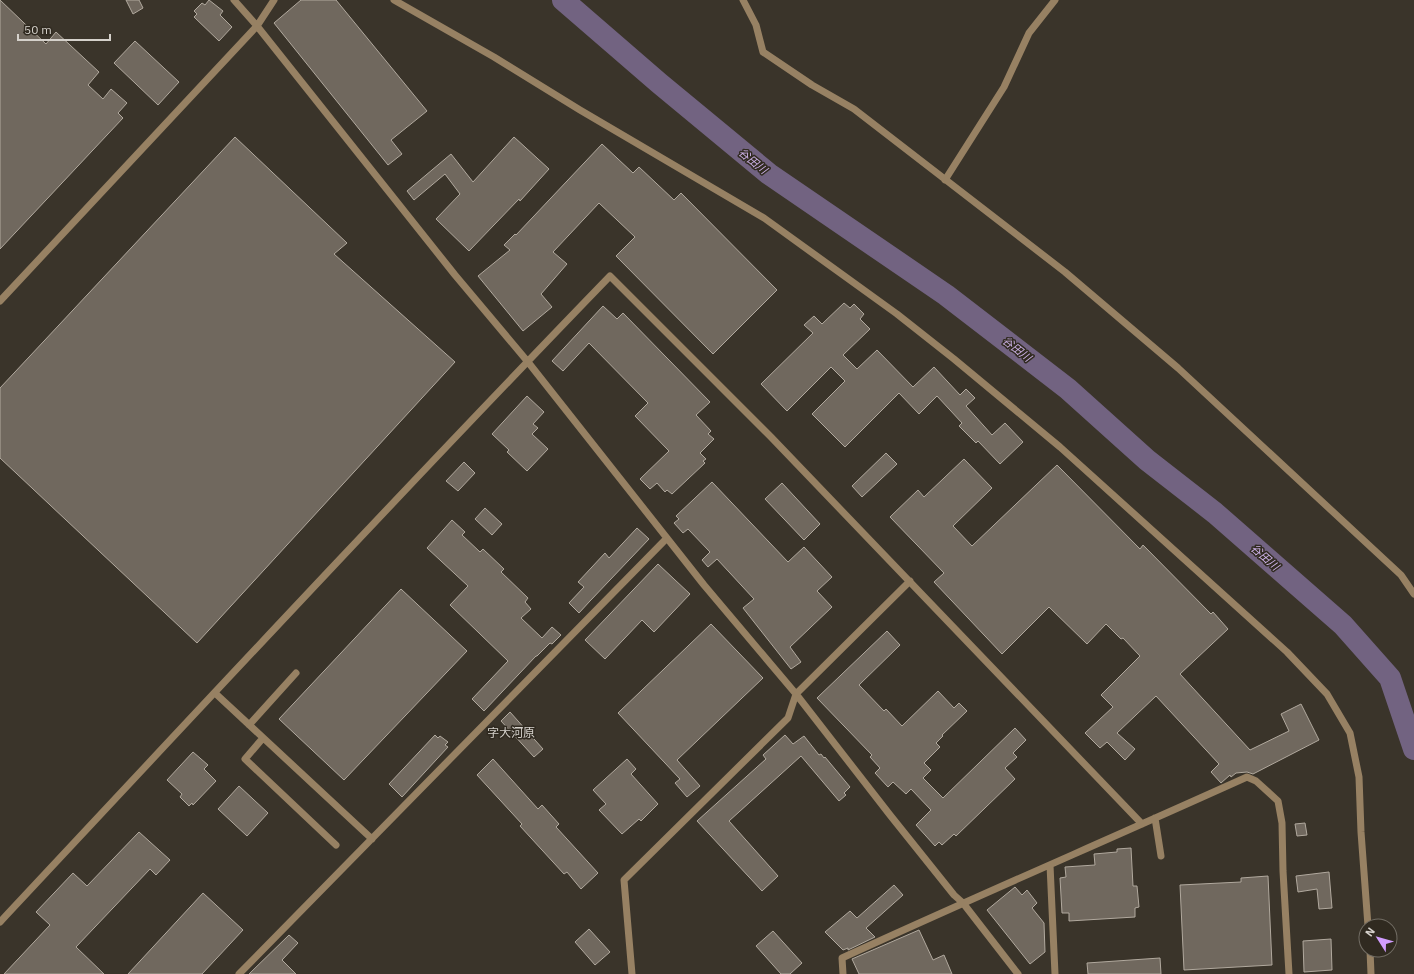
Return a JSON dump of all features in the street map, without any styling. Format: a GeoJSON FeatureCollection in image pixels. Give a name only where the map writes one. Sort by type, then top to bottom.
{"type":"FeatureCollection","features":[{"type":"Feature","properties":{"kind":"street"},"geometry":{"type":"LineString","coordinates":[[234,0],[257,26],[455,275],[528,362],[704,586],[796,694],[890,815],[954,895],[963,903],[1018,974]]}},
{"type":"Feature","properties":{"kind":"street"},"geometry":{"type":"LineString","coordinates":[[0,301],[257,26],[274,0]]}},
{"type":"Feature","properties":{"kind":"street"},"geometry":{"type":"LineString","coordinates":[[394,0],[494,57],[580,110],[764,218],[897,314],[1060,447],[1287,652],[1326,694],[1350,733],[1359,777],[1361,832],[1367,918]]}},
{"type":"Feature","properties":{"kind":"street"},"geometry":{"type":"LineString","coordinates":[[743,0],[756,25],[764,52],[812,85],[854,109],[1065,272],[1178,368],[1401,575],[1414,594]]}},
{"type":"Feature","properties":{"kind":"street"},"geometry":{"type":"LineString","coordinates":[[945,180],[1004,87],[1028,33],[1054,0]]}},
{"type":"Feature","properties":{"kind":"street"},"geometry":{"type":"LineString","coordinates":[[0,922],[610,276],[771,437],[1142,824]]}},
{"type":"Feature","properties":{"kind":"street"},"geometry":{"type":"LineString","coordinates":[[239,974],[666,539]]}},
{"type":"Feature","properties":{"kind":"street"},"geometry":{"type":"LineString","coordinates":[[632,974],[624,880],[788,718],[796,694],[910,581]]}},
{"type":"Feature","properties":{"kind":"street"},"geometry":{"type":"LineString","coordinates":[[249,725],[296,673]]}},
{"type":"Feature","properties":{"kind":"street"},"geometry":{"type":"LineString","coordinates":[[215,693],[372,839]]}},
{"type":"Feature","properties":{"kind":"street"},"geometry":{"type":"LineString","coordinates":[[263,738],[245,759],[336,845]]}},
{"type":"Feature","properties":{"kind":"street"},"geometry":{"type":"LineString","coordinates":[[843,974],[842,958],[1247,777],[1256,780],[1278,801],[1282,823],[1283,871],[1289,974]]}},
{"type":"Feature","properties":{"kind":"street"},"geometry":{"type":"LineString","coordinates":[[1156,818],[1161,856]]}},
{"type":"Feature","properties":{"kind":"street"},"geometry":{"type":"LineString","coordinates":[[1050,865],[1055,974]]}},
{"type":"Feature","properties":{"kind":"street"},"geometry":{"type":"LineString","coordinates":[[1370,958],[1371,974]]}},
{"type":"Feature","properties":{"kind":"building"},"geometry":{"type":"Polygon","coordinates":[[[0,0],[46,44],[56,32],[99,72],[88,85],[103,99],[111,89],[127,103],[118,113],[123,118],[0,249],[0,0]]]}},
{"type":"Feature","properties":{"kind":"building"},"geometry":{"type":"Polygon","coordinates":[[[126,0],[139,0],[143,8],[133,14],[126,0]]]}},
{"type":"Feature","properties":{"kind":"building"},"geometry":{"type":"Polygon","coordinates":[[[209,0],[223,11],[220,15],[232,27],[219,41],[194,17],[197,14],[194,11],[202,3],[205,5],[209,0]]]}},
{"type":"Feature","properties":{"kind":"building"},"geometry":{"type":"Polygon","coordinates":[[[301,0],[336,0],[427,111],[391,140],[402,154],[388,165],[274,23],[301,0]]]}},
{"type":"Feature","properties":{"kind":"building"},"geometry":{"type":"Polygon","coordinates":[[[135,41],[179,82],[158,105],[114,63],[135,41]]]}},
{"type":"Feature","properties":{"kind":"building"},"geometry":{"type":"Polygon","coordinates":[[[235,137],[347,243],[334,254],[455,362],[197,643],[0,458],[0,388],[235,137]]]}},
{"type":"Feature","properties":{"kind":"building"},"geometry":{"type":"Polygon","coordinates":[[[514,137],[549,169],[520,201],[519,199],[469,251],[436,219],[460,194],[445,174],[414,200],[407,191],[451,154],[473,182],[514,137]]]}},
{"type":"Feature","properties":{"kind":"building"},"geometry":{"type":"Polygon","coordinates":[[[602,144],[633,173],[639,167],[674,200],[681,193],[777,290],[713,354],[616,256],[635,237],[599,203],[553,252],[567,264],[541,294],[552,307],[523,331],[478,276],[510,250],[504,245],[515,234],[516,235],[602,144]]]}},
{"type":"Feature","properties":{"kind":"building"},"geometry":{"type":"Polygon","coordinates":[[[844,303],[850,308],[854,304],[864,314],[860,319],[870,329],[843,355],[857,369],[877,350],[913,387],[934,367],[960,395],[966,389],[975,398],[966,406],[992,435],[1005,423],[1023,442],[1000,464],[978,441],[976,443],[959,426],[962,423],[937,396],[919,414],[899,393],[845,447],[812,414],[845,381],[831,367],[787,411],[761,384],[813,333],[804,325],[814,316],[822,324],[844,303]]]}},
{"type":"Feature","properties":{"kind":"building"},"geometry":{"type":"Polygon","coordinates":[[[603,306],[617,319],[623,313],[710,402],[696,415],[711,431],[708,434],[714,439],[700,453],[706,459],[703,461],[705,463],[672,494],[667,490],[665,492],[657,483],[650,489],[640,479],[669,451],[635,416],[648,403],[589,343],[563,371],[552,361],[603,306]]]}},
{"type":"Feature","properties":{"kind":"building"},"geometry":{"type":"Polygon","coordinates":[[[527,396],[544,412],[533,424],[538,428],[532,434],[548,449],[527,471],[507,452],[509,450],[492,434],[527,396]]]}},
{"type":"Feature","properties":{"kind":"building"},"geometry":{"type":"Polygon","coordinates":[[[886,453],[897,464],[862,497],[852,486],[886,453]]]}},
{"type":"Feature","properties":{"kind":"building"},"geometry":{"type":"Polygon","coordinates":[[[964,459],[992,488],[953,526],[972,546],[1057,465],[1140,549],[1143,545],[1211,614],[1213,612],[1228,629],[1180,674],[1250,750],[1289,731],[1281,714],[1301,704],[1319,740],[1253,774],[1247,772],[1236,773],[1231,777],[1230,775],[1221,783],[1211,772],[1219,764],[1156,696],[1117,733],[1135,749],[1125,760],[1107,742],[1100,748],[1085,733],[1113,707],[1101,695],[1140,656],[1123,638],[1121,639],[1106,624],[1087,644],[1049,607],[1002,654],[934,582],[944,573],[890,517],[918,490],[924,497],[964,459]]]}},
{"type":"Feature","properties":{"kind":"building"},"geometry":{"type":"Polygon","coordinates":[[[464,462],[475,473],[458,491],[446,481],[464,462]]]}},
{"type":"Feature","properties":{"kind":"building"},"geometry":{"type":"Polygon","coordinates":[[[712,482],[788,562],[804,547],[832,577],[817,591],[832,607],[790,647],[801,662],[791,669],[743,608],[754,599],[717,559],[708,567],[702,560],[710,552],[688,529],[683,533],[674,523],[679,519],[676,516],[712,482]]]}},
{"type":"Feature","properties":{"kind":"building"},"geometry":{"type":"Polygon","coordinates":[[[782,483],[820,524],[804,540],[765,499],[782,483]]]}},
{"type":"Feature","properties":{"kind":"building"},"geometry":{"type":"Polygon","coordinates":[[[485,508],[502,524],[492,535],[475,519],[485,508]]]}},
{"type":"Feature","properties":{"kind":"building"},"geometry":{"type":"Polygon","coordinates":[[[452,520],[465,532],[462,535],[480,552],[483,549],[504,569],[501,572],[528,598],[525,602],[531,609],[521,618],[542,638],[552,627],[561,635],[536,656],[484,711],[472,699],[508,661],[450,605],[468,586],[427,548],[452,520]]]}},
{"type":"Feature","properties":{"kind":"building"},"geometry":{"type":"Polygon","coordinates":[[[637,528],[649,539],[579,613],[569,603],[584,587],[578,582],[605,553],[609,558],[637,528]]]}},
{"type":"Feature","properties":{"kind":"building"},"geometry":{"type":"Polygon","coordinates":[[[658,564],[690,594],[654,632],[642,620],[605,659],[585,640],[658,564]]]}},
{"type":"Feature","properties":{"kind":"building"},"geometry":{"type":"Polygon","coordinates":[[[401,589],[467,651],[344,780],[279,719],[401,589]]]}},
{"type":"Feature","properties":{"kind":"building"},"geometry":{"type":"Polygon","coordinates":[[[711,624],[763,678],[677,760],[700,786],[687,797],[675,783],[680,779],[618,713],[711,624]]]}},
{"type":"Feature","properties":{"kind":"building"},"geometry":{"type":"Polygon","coordinates":[[[887,631],[900,645],[859,685],[884,711],[886,709],[902,726],[938,691],[954,708],[959,703],[967,711],[942,735],[943,736],[936,743],[940,747],[924,763],[931,770],[923,778],[943,798],[1015,728],[1026,740],[1013,753],[1017,757],[1005,768],[1015,779],[956,836],[954,834],[942,845],[939,842],[935,846],[916,825],[931,810],[911,789],[906,794],[893,782],[888,787],[875,773],[880,768],[870,757],[872,755],[817,698],[887,631]]]}},
{"type":"Feature","properties":{"kind":"building"},"geometry":{"type":"Polygon","coordinates":[[[510,712],[543,749],[534,757],[501,721],[510,712]]]}},
{"type":"Feature","properties":{"kind":"building"},"geometry":{"type":"Polygon","coordinates":[[[435,735],[438,738],[440,736],[448,742],[445,745],[448,747],[402,797],[389,784],[435,735]]]}},
{"type":"Feature","properties":{"kind":"building"},"geometry":{"type":"Polygon","coordinates":[[[785,735],[793,744],[804,736],[819,755],[821,754],[824,758],[825,757],[850,787],[844,793],[846,795],[839,801],[801,756],[729,821],[778,876],[762,891],[697,821],[766,759],[763,755],[785,735]]]}},
{"type":"Feature","properties":{"kind":"building"},"geometry":{"type":"Polygon","coordinates":[[[193,752],[208,765],[204,769],[216,781],[193,805],[192,803],[189,806],[180,797],[182,794],[167,780],[193,752]]]}},
{"type":"Feature","properties":{"kind":"building"},"geometry":{"type":"Polygon","coordinates":[[[493,759],[538,809],[542,805],[559,824],[556,827],[598,873],[581,889],[567,872],[564,874],[520,826],[522,824],[477,775],[493,759]]]}},
{"type":"Feature","properties":{"kind":"building"},"geometry":{"type":"Polygon","coordinates":[[[627,759],[636,769],[631,774],[658,804],[641,821],[639,819],[622,834],[599,810],[606,804],[593,790],[627,759]]]}},
{"type":"Feature","properties":{"kind":"building"},"geometry":{"type":"Polygon","coordinates":[[[239,786],[268,813],[247,836],[218,809],[239,786]]]}},
{"type":"Feature","properties":{"kind":"building"},"geometry":{"type":"Polygon","coordinates":[[[1305,823],[1307,835],[1297,836],[1295,824],[1305,823]]]}},
{"type":"Feature","properties":{"kind":"building"},"geometry":{"type":"Polygon","coordinates":[[[139,832],[170,860],[156,875],[150,869],[76,947],[104,974],[4,974],[50,925],[36,912],[73,873],[87,886],[139,832]]]}},
{"type":"Feature","properties":{"kind":"building"},"geometry":{"type":"Polygon","coordinates":[[[1131,848],[1133,886],[1137,886],[1139,907],[1135,908],[1135,917],[1069,921],[1069,913],[1062,913],[1060,878],[1066,877],[1065,867],[1095,865],[1094,854],[1117,852],[1117,849],[1131,848]]]}},
{"type":"Feature","properties":{"kind":"building"},"geometry":{"type":"Polygon","coordinates":[[[1329,872],[1332,908],[1319,909],[1317,889],[1298,892],[1296,876],[1329,872]]]}},
{"type":"Feature","properties":{"kind":"building"},"geometry":{"type":"Polygon","coordinates":[[[1268,876],[1272,965],[1184,970],[1180,885],[1241,882],[1241,878],[1268,876]]]}},
{"type":"Feature","properties":{"kind":"building"},"geometry":{"type":"Polygon","coordinates":[[[894,885],[903,895],[866,928],[875,937],[848,950],[848,948],[843,950],[825,932],[850,911],[857,918],[894,885]]]}},
{"type":"Feature","properties":{"kind":"building"},"geometry":{"type":"Polygon","coordinates":[[[1015,887],[1022,895],[1027,890],[1037,903],[1032,908],[1044,923],[1045,952],[1030,964],[987,910],[1015,887]]]}},
{"type":"Feature","properties":{"kind":"building"},"geometry":{"type":"Polygon","coordinates":[[[203,893],[243,930],[202,974],[128,974],[203,893]]]}},
{"type":"Feature","properties":{"kind":"building"},"geometry":{"type":"Polygon","coordinates":[[[589,929],[610,952],[595,965],[575,942],[589,929]]]}},
{"type":"Feature","properties":{"kind":"building"},"geometry":{"type":"Polygon","coordinates":[[[919,930],[933,960],[944,955],[952,974],[859,974],[852,959],[919,930]]]}},
{"type":"Feature","properties":{"kind":"building"},"geometry":{"type":"Polygon","coordinates":[[[773,931],[802,963],[790,974],[781,974],[756,946],[773,931]]]}},
{"type":"Feature","properties":{"kind":"building"},"geometry":{"type":"Polygon","coordinates":[[[289,935],[298,943],[282,960],[296,974],[249,974],[289,935]]]}},
{"type":"Feature","properties":{"kind":"building"},"geometry":{"type":"Polygon","coordinates":[[[1331,939],[1332,970],[1304,972],[1303,941],[1331,939]]]}},
{"type":"Feature","properties":{"kind":"building"},"geometry":{"type":"Polygon","coordinates":[[[1160,958],[1161,974],[1088,974],[1087,963],[1160,958]]]}},
{"type":"Feature","properties":{"kind":"waterway","name":"谷田川"},"geometry":{"type":"LineString","coordinates":[[563,0],[659,83],[769,174],[946,295],[1068,389],[1147,460],[1215,513],[1343,625],[1390,678],[1414,749]]}},
{"type":"Feature","properties":{"kind":"district","name":"字大河原"},"geometry":{"type":"Point","coordinates":[511,733]}}]}
